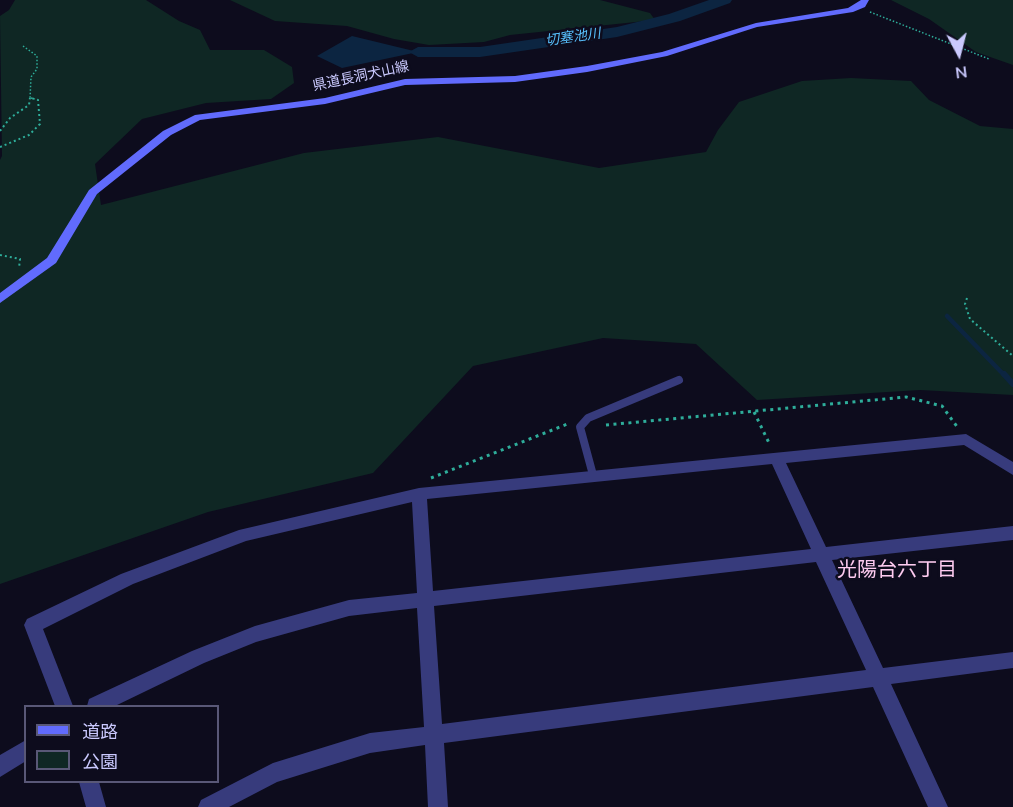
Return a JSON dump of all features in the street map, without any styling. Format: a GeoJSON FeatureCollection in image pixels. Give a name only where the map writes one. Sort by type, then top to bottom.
{"type":"FeatureCollection","features":[{"type":"Feature","properties":{"kind":"main road"},"geometry":{"type":"LineString","coordinates":[[857,8],[866,0]]}},
{"type":"Feature","properties":{"kind":"main road","name":"県道長洞犬山線"},"geometry":{"type":"LineString","coordinates":[[0,299],[52,260],[93,192],[167,133],[198,117],[325,102],[405,82],[515,79],[587,69],[664,54],[746,27],[857,8]]}},
{"type":"Feature","properties":{"kind":"street"},"geometry":{"type":"LineString","coordinates":[[64,705],[33,625],[127,579],[245,535],[419,494],[966,439],[1013,469]]}},
{"type":"Feature","properties":{"kind":"street"},"geometry":{"type":"LineString","coordinates":[[776,458],[938,807]]}},
{"type":"Feature","properties":{"kind":"street"},"geometry":{"type":"LineString","coordinates":[[419,494],[428,598],[438,807]]}},
{"type":"Feature","properties":{"kind":"street"},"geometry":{"type":"LineString","coordinates":[[98,705],[198,657],[255,634],[349,608],[1013,533]]}},
{"type":"Feature","properties":{"kind":"street"},"geometry":{"type":"LineString","coordinates":[[208,807],[273,773],[370,743],[1013,660]]}},
{"type":"Feature","properties":{"kind":"street"},"geometry":{"type":"LineString","coordinates":[[0,767],[24,751]]}},
{"type":"Feature","properties":{"kind":"street"},"geometry":{"type":"LineString","coordinates":[[88,783],[96,807]]}},
{"type":"Feature","properties":{"kind":"lane"},"geometry":{"type":"LineString","coordinates":[[593,475],[580,427],[588,418],[679,380]]}},
{"type":"Feature","properties":{"kind":"path"},"geometry":{"type":"LineString","coordinates":[[857,8],[989,60]]}},
{"type":"Feature","properties":{"kind":"path"},"geometry":{"type":"LineString","coordinates":[[0,131],[10,118],[27,107],[30,98],[31,77],[37,69],[37,56],[23,46]]}},
{"type":"Feature","properties":{"kind":"path"},"geometry":{"type":"LineString","coordinates":[[0,147],[29,135],[40,124],[38,100],[30,98]]}},
{"type":"Feature","properties":{"kind":"path"},"geometry":{"type":"LineString","coordinates":[[0,255],[20,259],[18,270]]}},
{"type":"Feature","properties":{"kind":"path"},"geometry":{"type":"LineString","coordinates":[[967,298],[965,304],[970,319],[1013,356]]}},
{"type":"Feature","properties":{"kind":"path"},"geometry":{"type":"LineString","coordinates":[[419,494],[434,475],[580,419],[580,427],[906,398],[942,406],[966,439]]}},
{"type":"Feature","properties":{"kind":"path"},"geometry":{"type":"LineString","coordinates":[[754,412],[776,458]]}},
{"type":"Feature","properties":{"kind":"green space"},"geometry":{"type":"Polygon","coordinates":[[[15,0],[146,0],[179,21],[200,30],[210,50],[264,50],[292,67],[294,83],[271,99],[206,103],[142,119],[95,164],[101,205],[304,153],[438,137],[599,168],[706,152],[718,130],[739,102],[802,81],[851,78],[911,81],[929,100],[980,126],[1013,129],[1013,395],[920,390],[757,400],[696,344],[603,338],[473,366],[373,473],[208,512],[0,584],[0,160],[2,156],[0,16],[9,10],[15,0]]]}},
{"type":"Feature","properties":{"kind":"green space"},"geometry":{"type":"Polygon","coordinates":[[[230,0],[600,0],[650,13],[655,20],[510,35],[484,42],[429,45],[394,39],[347,26],[275,21],[230,0]]]}},
{"type":"Feature","properties":{"kind":"green space"},"geometry":{"type":"Polygon","coordinates":[[[891,0],[1013,0],[1013,65],[976,52],[929,19],[891,0]]]}},
{"type":"Feature","properties":{"kind":"water"},"geometry":{"type":"Polygon","coordinates":[[[352,36],[418,52],[342,68],[317,56],[352,36]]]}},
{"type":"Feature","properties":{"kind":"waterway","name":"切塞池川"},"geometry":{"type":"LineString","coordinates":[[418,52],[480,52],[617,32],[674,18],[724,0]]}},
{"type":"Feature","properties":{"kind":"waterway"},"geometry":{"type":"LineString","coordinates":[[947,316],[1005,376]]}},
{"type":"Feature","properties":{"kind":"waterway"},"geometry":{"type":"LineString","coordinates":[[1004,374],[1013,384]]}},
{"type":"Feature","properties":{"kind":"district","name":"光陽台六丁目"},"geometry":{"type":"Point","coordinates":[897,571]}}]}
